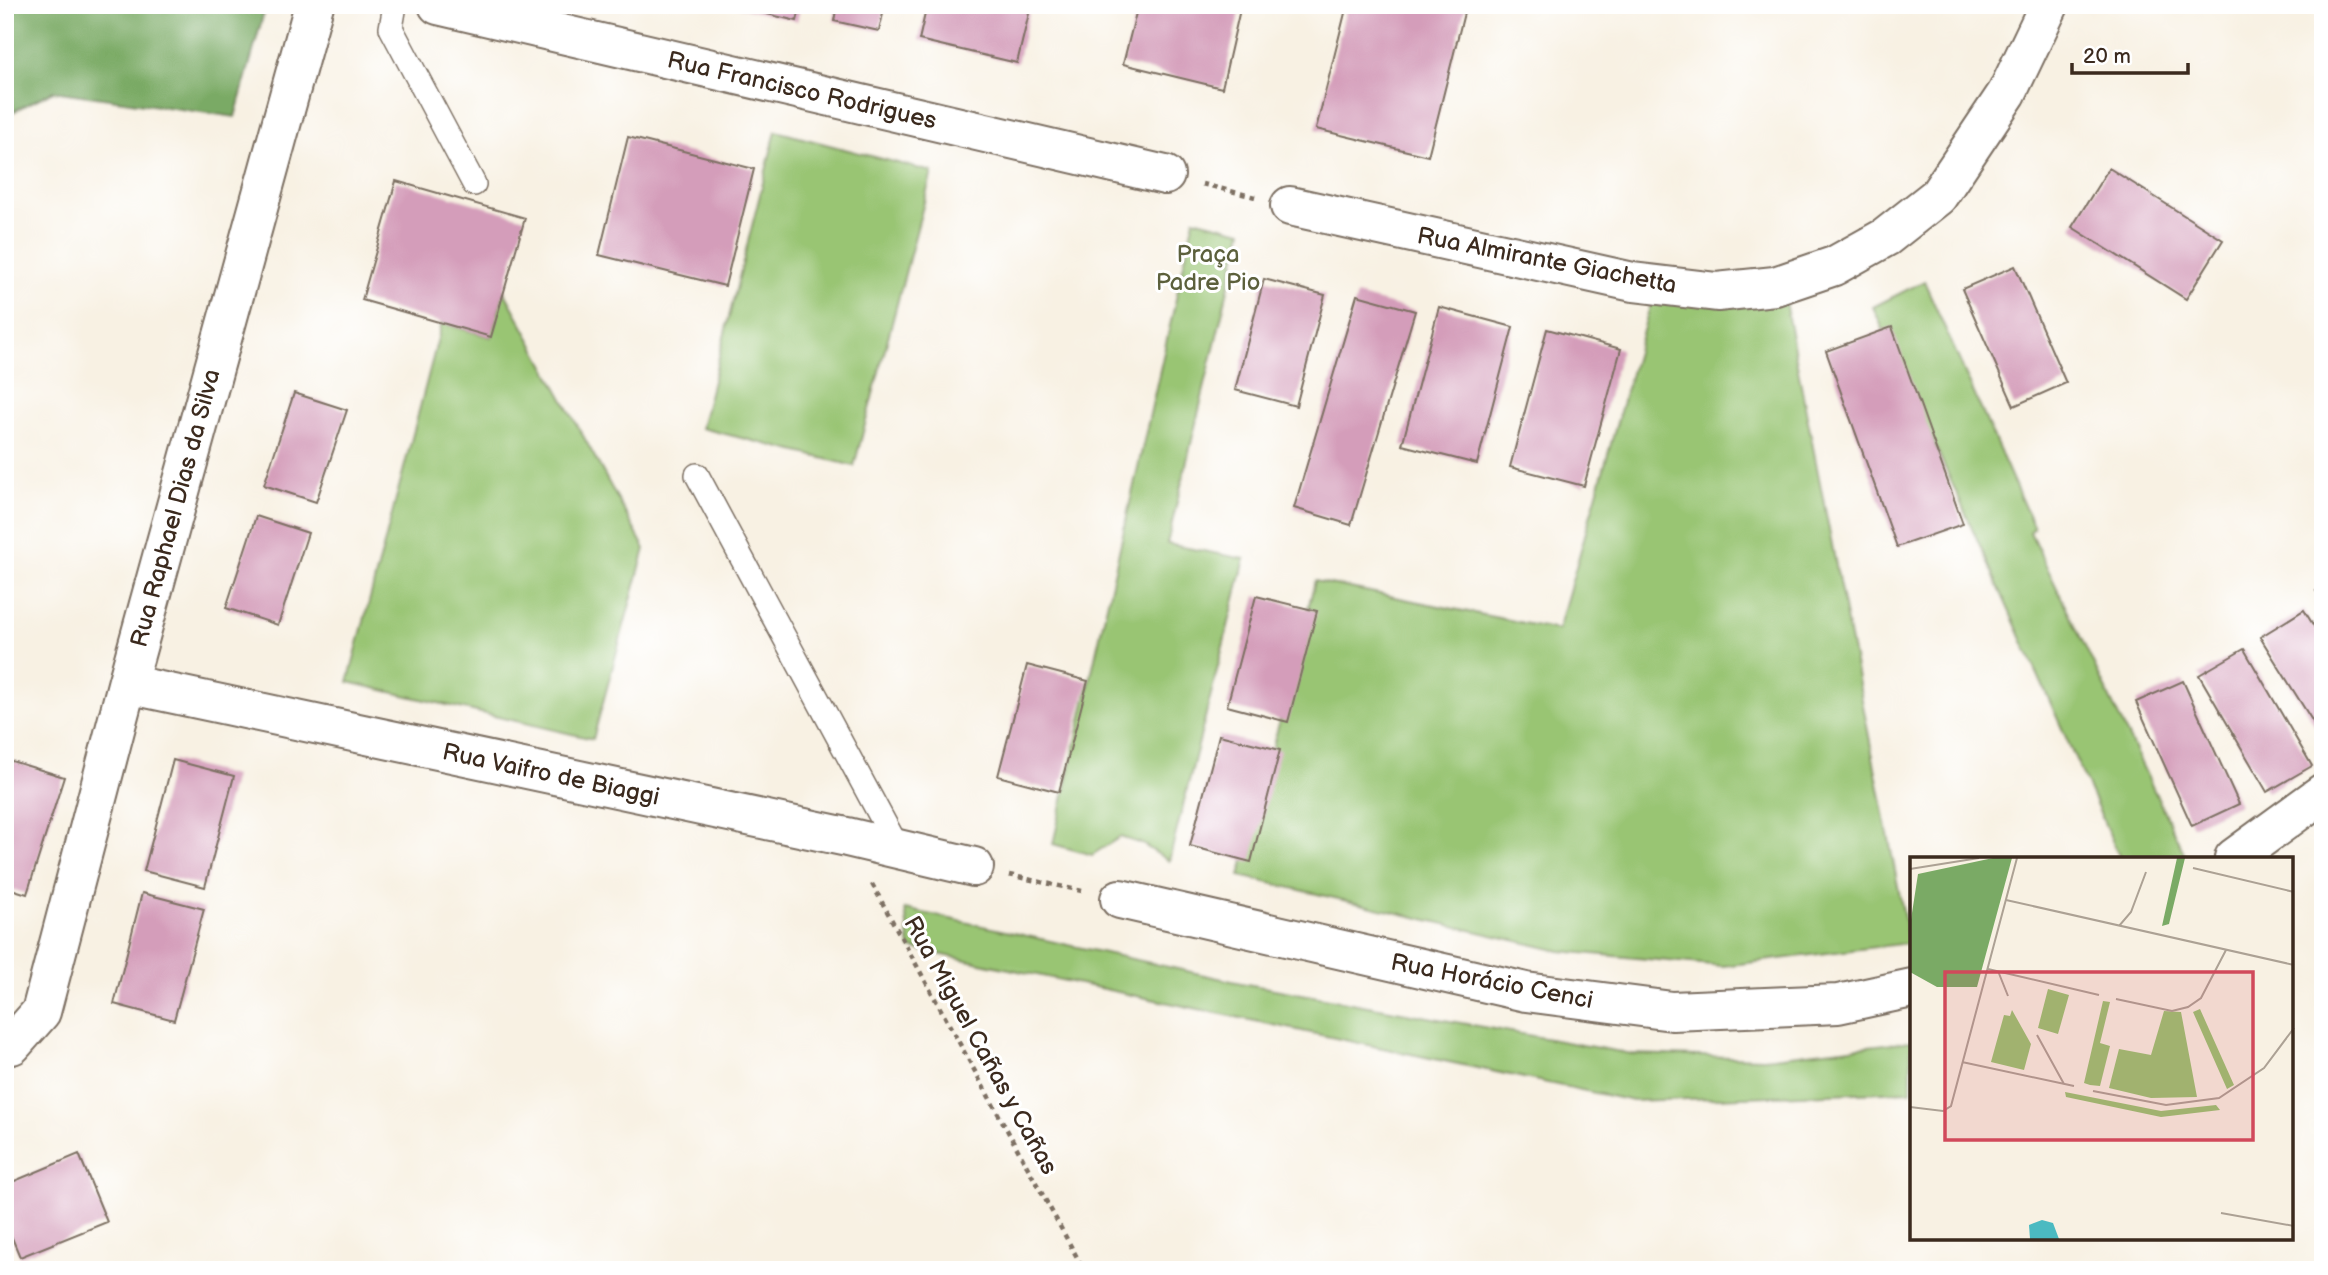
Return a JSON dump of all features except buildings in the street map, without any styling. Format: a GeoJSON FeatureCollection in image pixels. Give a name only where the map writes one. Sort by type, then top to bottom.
{"type":"FeatureCollection","features":[{"type":"Feature","properties":{"kind":"street","name":"Rua Raphael Dias da Silva"},"geometry":{"type":"LineString","coordinates":[[5,1046],[12,1045],[41,1012],[127,684],[314,5]]}},
{"type":"Feature","properties":{"kind":"street","name":"Rua Francisco Rodrigues"},"geometry":{"type":"LineString","coordinates":[[438,5],[1165,175]]}},
{"type":"Feature","properties":{"kind":"street","name":"Rua Almirante Giachetta"},"geometry":{"type":"LineString","coordinates":[[1290,206],[1633,282],[1717,292],[1775,286],[1834,266],[1886,237],[1938,196],[2007,93],[2049,5]]}},
{"type":"Feature","properties":{"kind":"street","name":"Rua Vaifro de Biaggi"},"geometry":{"type":"LineString","coordinates":[[127,684],[847,837],[900,852],[974,867]]}},
{"type":"Feature","properties":{"kind":"street"},"geometry":{"type":"LineString","coordinates":[[2237,857],[2323,793]]}},
{"type":"Feature","properties":{"kind":"street","name":"Rua Horácio Cenci"},"geometry":{"type":"LineString","coordinates":[[1120,899],[1526,992],[1672,1011],[1838,1004],[1910,988]]}},
{"type":"Feature","properties":{"kind":"lane"},"geometry":{"type":"LineString","coordinates":[[395,5],[391,28],[474,184]]}},
{"type":"Feature","properties":{"kind":"lane"},"geometry":{"type":"LineString","coordinates":[[697,475],[900,852]]}},
{"type":"Feature","properties":{"kind":"path"},"geometry":{"type":"LineString","coordinates":[[1165,175],[1290,206]]}},
{"type":"Feature","properties":{"kind":"path","name":"Rua Miguel Cañas y Cañas"},"geometry":{"type":"LineString","coordinates":[[847,837],[1084,1270]]}},
{"type":"Feature","properties":{"kind":"path"},"geometry":{"type":"LineString","coordinates":[[974,867],[1120,899]]}},
{"type":"Feature","properties":{"kind":"green space"},"geometry":{"type":"Polygon","coordinates":[[[5,5],[266,5],[235,117],[53,91],[5,116],[5,5]]]}},
{"type":"Feature","properties":{"kind":"green space"},"geometry":{"type":"Polygon","coordinates":[[[776,131],[932,172],[854,466],[701,428],[776,131]]]}},
{"type":"Feature","properties":{"kind":"green space","name":"Praça Padre Pio"},"geometry":{"type":"Polygon","coordinates":[[[1194,219],[1242,231],[1167,544],[1245,559],[1169,861],[1142,844],[1120,837],[1092,855],[1053,844],[1194,219]]]}},
{"type":"Feature","properties":{"kind":"green space"},"geometry":{"type":"Polygon","coordinates":[[[1924,281],[2034,528],[2030,532],[2186,857],[2120,857],[1873,307],[1924,281]]]}},
{"type":"Feature","properties":{"kind":"green space"},"geometry":{"type":"Polygon","coordinates":[[[504,291],[645,549],[593,739],[348,682],[442,323],[491,337],[504,291]]]}},
{"type":"Feature","properties":{"kind":"green space"},"geometry":{"type":"Polygon","coordinates":[[[1652,299],[1785,302],[1909,943],[1723,966],[1560,951],[1240,876],[1315,581],[1558,630],[1652,299]]]}},
{"type":"Feature","properties":{"kind":"green space"},"geometry":{"type":"Polygon","coordinates":[[[905,909],[1241,983],[1632,1054],[1764,1058],[1910,1041],[1910,1091],[1633,1101],[910,948],[905,909]]]}}]}
